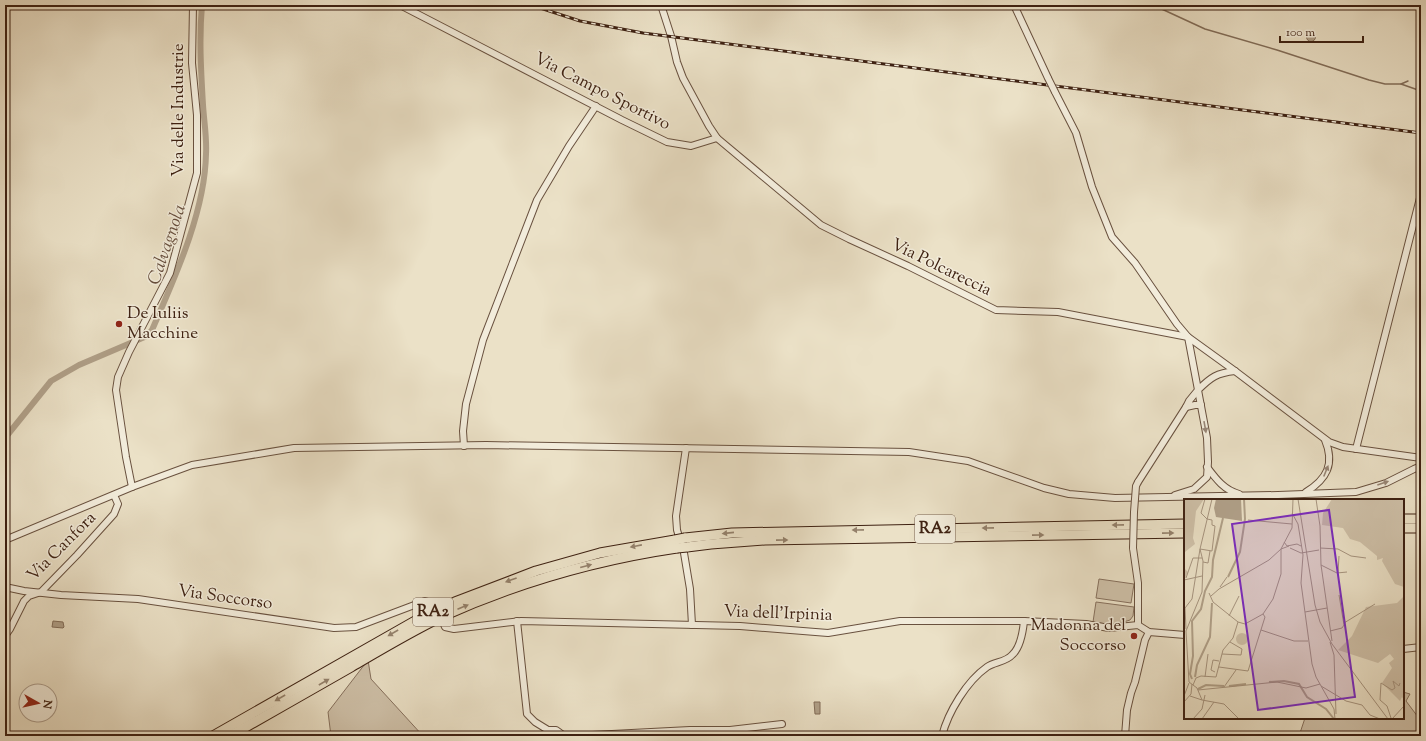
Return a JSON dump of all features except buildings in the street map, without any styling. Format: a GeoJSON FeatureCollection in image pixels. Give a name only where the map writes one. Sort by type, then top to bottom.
{"type":"FeatureCollection","features":[{"type":"Feature","properties":{"kind":"highway"},"geometry":{"type":"LineString","coordinates":[[1404,519],[1421,519]]}},
{"type":"Feature","properties":{"kind":"highway","name":"RA2"},"geometry":{"type":"LineString","coordinates":[[230,736],[406,635],[469,605],[506,590],[561,572],[676,544],[732,533],[1184,524]]}},
{"type":"Feature","properties":{"kind":"highway"},"geometry":{"type":"LineString","coordinates":[[1404,528],[1421,528]]}},
{"type":"Feature","properties":{"kind":"highway","name":"RA2"},"geometry":{"type":"LineString","coordinates":[[686,542],[711,544],[765,540],[1184,533]]}},
{"type":"Feature","properties":{"kind":"highway","name":"RA2"},"geometry":{"type":"LineString","coordinates":[[213,736],[416,620],[455,602],[536,571],[600,554],[676,544]]}},
{"type":"Feature","properties":{"kind":"street","name":"Via delle Industrie"},"geometry":{"type":"LineString","coordinates":[[132,487],[116,390],[118,377],[129,352],[170,273],[197,173],[196,115],[192,63],[193,5]]}},
{"type":"Feature","properties":{"kind":"street","name":"Via Campo Sportivo"},"geometry":{"type":"LineString","coordinates":[[400,5],[667,142],[691,146],[717,138]]}},
{"type":"Feature","properties":{"kind":"street"},"geometry":{"type":"LineString","coordinates":[[661,5],[683,78],[717,138]]}},
{"type":"Feature","properties":{"kind":"street"},"geometry":{"type":"LineString","coordinates":[[1014,5],[1048,78],[1076,133],[1092,187],[1112,237],[1135,263],[1177,324],[1188,337],[1325,440],[1344,448],[1421,458]]}},
{"type":"Feature","properties":{"kind":"street"},"geometry":{"type":"LineString","coordinates":[[464,446],[466,404],[485,333],[537,200],[569,146],[596,106]]}},
{"type":"Feature","properties":{"kind":"street","name":"Via Polcareccia"},"geometry":{"type":"LineString","coordinates":[[717,138],[821,225],[996,310],[1058,312],[1188,337]]}},
{"type":"Feature","properties":{"kind":"street"},"geometry":{"type":"LineString","coordinates":[[1356,449],[1421,194]]}},
{"type":"Feature","properties":{"kind":"street"},"geometry":{"type":"LineString","coordinates":[[1170,496],[1194,489],[1207,476],[1207,438],[1188,337]]}},
{"type":"Feature","properties":{"kind":"street"},"geometry":{"type":"LineString","coordinates":[[1184,635],[1149,632],[1138,625],[1138,584],[1133,548],[1136,486],[1189,401],[1198,390],[1211,378],[1222,372],[1235,371]]}},
{"type":"Feature","properties":{"kind":"street"},"geometry":{"type":"LineString","coordinates":[[1186,407],[1201,405]]}},
{"type":"Feature","properties":{"kind":"street"},"geometry":{"type":"LineString","coordinates":[[1305,493],[1322,479],[1328,470],[1330,458],[1325,440]]}},
{"type":"Feature","properties":{"kind":"street"},"geometry":{"type":"LineString","coordinates":[[5,540],[132,487],[192,465],[294,448],[464,446],[909,452],[968,461],[1044,488],[1069,494],[1115,498],[1247,496],[1356,492],[1386,483],[1421,466]]}},
{"type":"Feature","properties":{"kind":"street"},"geometry":{"type":"LineString","coordinates":[[686,448],[676,516],[677,530],[684,553],[690,589],[692,625]]}},
{"type":"Feature","properties":{"kind":"street"},"geometry":{"type":"LineString","coordinates":[[1208,467],[1222,485],[1230,492],[1247,496]]}},
{"type":"Feature","properties":{"kind":"street","name":"Via Canfora"},"geometry":{"type":"LineString","coordinates":[[5,636],[24,601],[29,596],[41,592],[114,514],[118,504],[114,495]]}},
{"type":"Feature","properties":{"kind":"street","name":"Via Soccorso"},"geometry":{"type":"LineString","coordinates":[[5,587],[24,591],[61,595],[138,599],[334,628],[356,626],[425,601],[432,603],[435,606]]}},
{"type":"Feature","properties":{"kind":"street"},"geometry":{"type":"LineString","coordinates":[[517,621],[527,714],[535,722],[548,730],[556,730],[563,735],[572,736],[690,730],[730,730],[782,724]]}},
{"type":"Feature","properties":{"kind":"street","name":"Via dell'Irpinia"},"geometry":{"type":"LineString","coordinates":[[443,622],[445,627],[454,629],[517,621],[740,626],[828,633],[900,621],[1024,621],[1086,624],[1110,628],[1138,625]]}},
{"type":"Feature","properties":{"kind":"street"},"geometry":{"type":"LineString","coordinates":[[942,736],[955,706],[965,688],[987,667],[1012,656],[1022,637],[1024,621]]}},
{"type":"Feature","properties":{"kind":"street"},"geometry":{"type":"LineString","coordinates":[[1125,736],[1130,693],[1136,682],[1145,640],[1149,632]]}},
{"type":"Feature","properties":{"kind":"street"},"geometry":{"type":"LineString","coordinates":[[1404,649],[1421,646]]}},
{"type":"Feature","properties":{"kind":"shaded area"},"geometry":{"type":"Polygon","coordinates":[[[1311,32],[1316,37],[1311,42],[1306,37],[1311,32]]]}},
{"type":"Feature","properties":{"kind":"shaded area"},"geometry":{"type":"Polygon","coordinates":[[[1099,579],[1134,584],[1131,603],[1096,598],[1099,579]]]}},
{"type":"Feature","properties":{"kind":"shaded area"},"geometry":{"type":"Polygon","coordinates":[[[1096,602],[1134,607],[1133,616],[1130,620],[1113,625],[1093,622],[1096,602]]]}},
{"type":"Feature","properties":{"kind":"shaded area"},"geometry":{"type":"Polygon","coordinates":[[[53,621],[63,622],[64,627],[52,627],[53,621]]]}},
{"type":"Feature","properties":{"kind":"shaded area"},"geometry":{"type":"Polygon","coordinates":[[[368,660],[371,679],[423,736],[331,736],[328,712],[368,660]]]}},
{"type":"Feature","properties":{"kind":"shaded area"},"geometry":{"type":"Polygon","coordinates":[[[1404,692],[1410,694],[1406,701],[1421,719],[1421,736],[1299,736],[1305,719],[1404,719],[1404,692]]]}},
{"type":"Feature","properties":{"kind":"shaded area"},"geometry":{"type":"Polygon","coordinates":[[[814,702],[820,702],[820,714],[815,714],[814,702]]]}},
{"type":"Feature","properties":{"kind":"waterway","name":"Calvagnola"},"geometry":{"type":"LineString","coordinates":[[5,438],[51,381],[79,365],[147,336],[152,330],[179,266],[195,221],[204,176],[206,136],[201,55],[202,5]]}},
{"type":"Feature","properties":{"kind":"waterway"},"geometry":{"type":"LineString","coordinates":[[1153,5],[1205,29],[1277,50],[1369,80],[1385,84],[1401,84],[1408,81]]}},
{"type":"Feature","properties":{"kind":"waterway"},"geometry":{"type":"LineString","coordinates":[[1401,84],[1421,91]]}},
{"type":"Feature","properties":{"kind":"railway"},"geometry":{"type":"LineString","coordinates":[[531,5],[580,21],[643,33],[1421,133]]}},
{"type":"Feature","properties":{"kind":"place","name":"De Iuliis Macchine"},"geometry":{"type":"Point","coordinates":[119,324]}},
{"type":"Feature","properties":{"kind":"place","name":"Madonna del Soccorso"},"geometry":{"type":"Point","coordinates":[1134,636]}}]}
